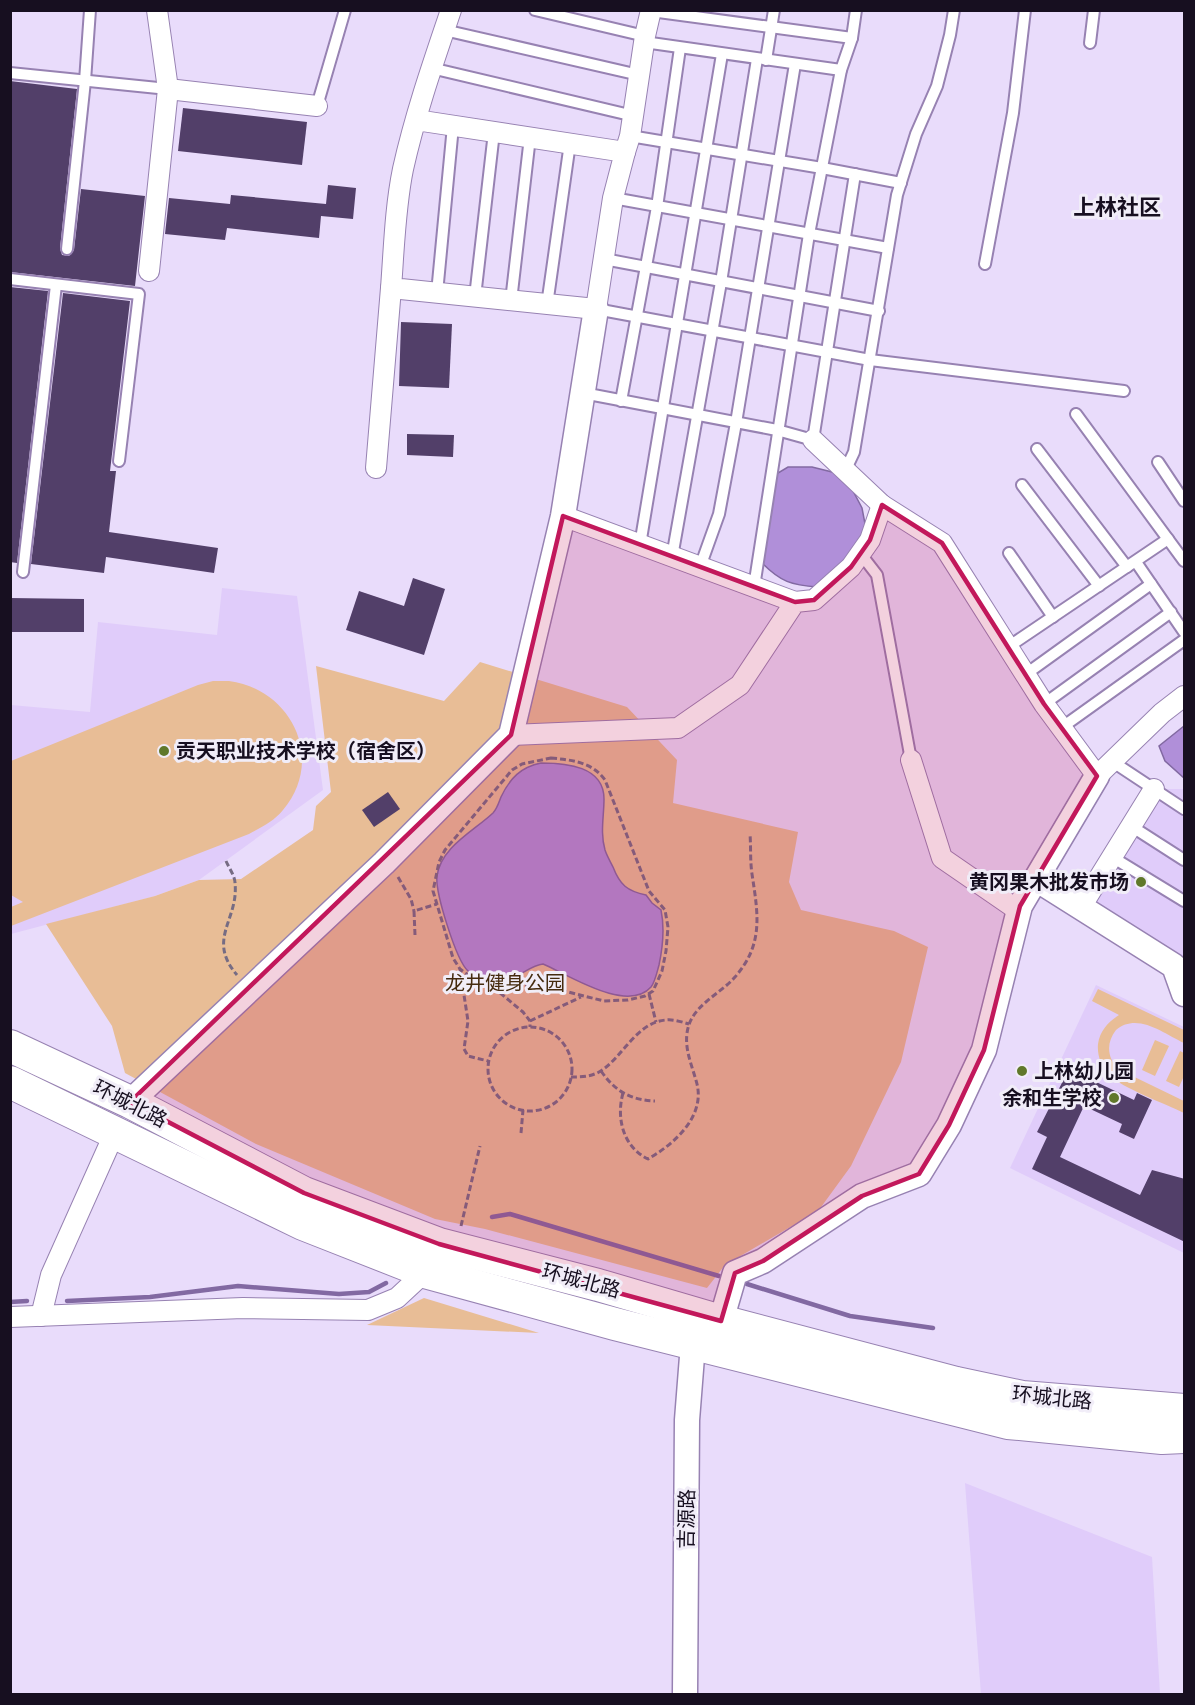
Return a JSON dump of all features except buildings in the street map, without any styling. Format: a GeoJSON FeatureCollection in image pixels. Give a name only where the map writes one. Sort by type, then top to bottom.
{"type":"FeatureCollection","features":[{"type":"Feature","properties":{"kind":"main road","name":"环城北路"},"geometry":{"type":"LineString","coordinates":[[10,1046],[130,1102],[304,1193],[439,1244],[598,1285],[709,1338],[1008,1423],[1162,1438],[1185,1437]]}},
{"type":"Feature","properties":{"kind":"main road","name":"环城北路"},"geometry":{"type":"LineString","coordinates":[[10,1082],[303,1224],[425,1272],[709,1338],[1022,1397],[1185,1410]]}},
{"type":"Feature","properties":{"kind":"main road"},"geometry":{"type":"LineString","coordinates":[[115,1132],[130,1102]]}},
{"type":"Feature","properties":{"kind":"street"},"geometry":{"type":"LineString","coordinates":[[149,270],[168,89],[157,10]]}},
{"type":"Feature","properties":{"kind":"street"},"geometry":{"type":"LineString","coordinates":[[376,468],[396,220],[403,171],[431,68],[451,10]]}},
{"type":"Feature","properties":{"kind":"street"},"geometry":{"type":"LineString","coordinates":[[130,1102],[384,863],[511,735],[563,516],[613,198],[634,116],[651,11]]}},
{"type":"Feature","properties":{"kind":"street"},"geometry":{"type":"LineString","coordinates":[[168,89],[317,106]]}},
{"type":"Feature","properties":{"kind":"street"},"geometry":{"type":"LineString","coordinates":[[416,120],[570,144],[628,144]]}},
{"type":"Feature","properties":{"kind":"street"},"geometry":{"type":"LineString","coordinates":[[391,288],[596,309]]}},
{"type":"Feature","properties":{"kind":"street"},"geometry":{"type":"LineString","coordinates":[[813,440],[882,505],[942,543],[1061,728],[1105,769]]}},
{"type":"Feature","properties":{"kind":"street"},"geometry":{"type":"LineString","coordinates":[[563,516],[795,602],[814,600],[850,567],[870,540],[882,505]]}},
{"type":"Feature","properties":{"kind":"street"},"geometry":{"type":"LineString","coordinates":[[511,735],[678,728],[740,685],[795,602]]}},
{"type":"Feature","properties":{"kind":"street"},"geometry":{"type":"LineString","coordinates":[[911,760],[942,858],[1019,911],[1036,879],[1105,769],[1162,713],[1185,696]]}},
{"type":"Feature","properties":{"kind":"street"},"geometry":{"type":"LineString","coordinates":[[1081,907],[1154,789]]}},
{"type":"Feature","properties":{"kind":"street"},"geometry":{"type":"LineString","coordinates":[[1036,879],[1174,966],[1184,988]]}},
{"type":"Feature","properties":{"kind":"street","name":"吉源路"},"geometry":{"type":"LineString","coordinates":[[684,1695],[687,1420],[709,1338],[735,1273],[763,1262],[862,1196],[919,1174],[949,1125],[984,1050],[1019,911]]}},
{"type":"Feature","properties":{"kind":"street"},"geometry":{"type":"LineString","coordinates":[[41,1316],[51,1275],[115,1132]]}},
{"type":"Feature","properties":{"kind":"street"},"geometry":{"type":"LineString","coordinates":[[10,1317],[243,1308],[368,1310],[397,1298],[425,1272]]}},
{"type":"Feature","properties":{"kind":"lane"},"geometry":{"type":"LineString","coordinates":[[67,249],[85,81],[90,10]]}},
{"type":"Feature","properties":{"kind":"lane"},"geometry":{"type":"LineString","coordinates":[[317,106],[345,10]]}},
{"type":"Feature","properties":{"kind":"lane"},"geometry":{"type":"LineString","coordinates":[[535,10],[680,48],[841,70]]}},
{"type":"Feature","properties":{"kind":"lane"},"geometry":{"type":"LineString","coordinates":[[672,557],[741,155],[774,10]]}},
{"type":"Feature","properties":{"kind":"lane"},"geometry":{"type":"LineString","coordinates":[[754,587],[798,296],[841,70],[852,38],[856,10]]}},
{"type":"Feature","properties":{"kind":"lane"},"geometry":{"type":"LineString","coordinates":[[845,471],[854,452],[897,195],[916,134],[937,86],[954,10]]}},
{"type":"Feature","properties":{"kind":"lane"},"geometry":{"type":"LineString","coordinates":[[985,264],[1013,113],[1025,10]]}},
{"type":"Feature","properties":{"kind":"lane"},"geometry":{"type":"LineString","coordinates":[[1090,43],[1094,10]]}},
{"type":"Feature","properties":{"kind":"lane"},"geometry":{"type":"LineString","coordinates":[[651,11],[852,38]]}},
{"type":"Feature","properties":{"kind":"lane"},"geometry":{"type":"LineString","coordinates":[[444,30],[639,75]]}},
{"type":"Feature","properties":{"kind":"lane"},"geometry":{"type":"LineString","coordinates":[[621,401],[668,142],[680,48]]}},
{"type":"Feature","properties":{"kind":"lane"},"geometry":{"type":"LineString","coordinates":[[640,545],[722,54]]}},
{"type":"Feature","properties":{"kind":"lane"},"geometry":{"type":"LineString","coordinates":[[700,567],[719,514],[795,64]]}},
{"type":"Feature","properties":{"kind":"lane"},"geometry":{"type":"LineString","coordinates":[[431,68],[634,116]]}},
{"type":"Feature","properties":{"kind":"lane"},"geometry":{"type":"LineString","coordinates":[[10,73],[168,89]]}},
{"type":"Feature","properties":{"kind":"lane"},"geometry":{"type":"LineString","coordinates":[[437,293],[453,126]]}},
{"type":"Feature","properties":{"kind":"lane"},"geometry":{"type":"LineString","coordinates":[[475,297],[494,132]]}},
{"type":"Feature","properties":{"kind":"lane"},"geometry":{"type":"LineString","coordinates":[[511,301],[530,137]]}},
{"type":"Feature","properties":{"kind":"lane"},"geometry":{"type":"LineString","coordinates":[[628,144],[668,142],[901,183]]}},
{"type":"Feature","properties":{"kind":"lane"},"geometry":{"type":"LineString","coordinates":[[548,304],[570,144]]}},
{"type":"Feature","properties":{"kind":"lane"},"geometry":{"type":"LineString","coordinates":[[583,393],[777,430],[813,440],[855,174]]}},
{"type":"Feature","properties":{"kind":"lane"},"geometry":{"type":"LineString","coordinates":[[613,198],[888,248]]}},
{"type":"Feature","properties":{"kind":"lane"},"geometry":{"type":"LineString","coordinates":[[604,259],[879,311]]}},
{"type":"Feature","properties":{"kind":"lane"},"geometry":{"type":"LineString","coordinates":[[10,279],[139,294],[119,461]]}},
{"type":"Feature","properties":{"kind":"lane"},"geometry":{"type":"LineString","coordinates":[[23,572],[56,285]]}},
{"type":"Feature","properties":{"kind":"lane"},"geometry":{"type":"LineString","coordinates":[[596,309],[870,360],[1124,391]]}},
{"type":"Feature","properties":{"kind":"lane"},"geometry":{"type":"LineString","coordinates":[[1076,414],[1185,561]]}},
{"type":"Feature","properties":{"kind":"lane"},"geometry":{"type":"LineString","coordinates":[[1037,449],[1132,565],[1151,584],[1185,632]]}},
{"type":"Feature","properties":{"kind":"lane"},"geometry":{"type":"LineString","coordinates":[[1158,462],[1185,501]]}},
{"type":"Feature","properties":{"kind":"lane"},"geometry":{"type":"LineString","coordinates":[[1022,485],[1100,586]]}},
{"type":"Feature","properties":{"kind":"lane"},"geometry":{"type":"LineString","coordinates":[[1008,647],[1168,539]]}},
{"type":"Feature","properties":{"kind":"lane"},"geometry":{"type":"LineString","coordinates":[[1010,552],[1053,617]]}},
{"type":"Feature","properties":{"kind":"lane"},"geometry":{"type":"LineString","coordinates":[[860,553],[877,575],[911,760]]}},
{"type":"Feature","properties":{"kind":"lane"},"geometry":{"type":"LineString","coordinates":[[1026,675],[1151,584]]}},
{"type":"Feature","properties":{"kind":"lane"},"geometry":{"type":"LineString","coordinates":[[1044,704],[1171,612]]}},
{"type":"Feature","properties":{"kind":"lane"},"geometry":{"type":"LineString","coordinates":[[1061,728],[1185,640]]}},
{"type":"Feature","properties":{"kind":"lane"},"geometry":{"type":"LineString","coordinates":[[1105,769],[1154,789],[1185,809]]}},
{"type":"Feature","properties":{"kind":"lane"},"geometry":{"type":"LineString","coordinates":[[1131,826],[1185,860]]}},
{"type":"Feature","properties":{"kind":"lane"},"geometry":{"type":"LineString","coordinates":[[1112,857],[1185,901]]}},
{"type":"Feature","properties":{"kind":"path"},"geometry":{"type":"LineString","coordinates":[[492,986],[544,986],[614,1001],[649,994],[653,992],[658,980],[666,951],[668,927],[665,909],[649,891],[605,780],[599,771],[584,764],[551,758],[522,764],[512,771],[445,850],[434,879],[433,891],[453,958],[460,969],[475,980],[492,986],[516,1005],[530,1020],[530,1027]]}},
{"type":"Feature","properties":{"kind":"path"},"geometry":{"type":"LineString","coordinates":[[623,1093],[619,1114],[623,1131],[630,1144],[648,1159],[685,1130],[692,1121],[698,1097],[697,1085],[687,1054],[689,1024],[708,999],[732,981],[740,971],[754,945],[758,927],[750,834]]}},
{"type":"Feature","properties":{"kind":"path"},"geometry":{"type":"LineString","coordinates":[[226,861],[235,881],[235,896],[222,948],[231,968],[250,990]]}},
{"type":"Feature","properties":{"kind":"path"},"geometry":{"type":"LineString","coordinates":[[384,863],[398,876],[411,899],[415,935]]}},
{"type":"Feature","properties":{"kind":"path"},"geometry":{"type":"LineString","coordinates":[[414,911],[437,904]]}},
{"type":"Feature","properties":{"kind":"path"},"geometry":{"type":"LineString","coordinates":[[460,969],[468,1021],[464,1049],[468,1056],[488,1061]]}},
{"type":"Feature","properties":{"kind":"path"},"geometry":{"type":"LineString","coordinates":[[649,994],[656,1022]]}},
{"type":"Feature","properties":{"kind":"path"},"geometry":{"type":"LineString","coordinates":[[530,1020],[583,996]]}},
{"type":"Feature","properties":{"kind":"path"},"geometry":{"type":"LineString","coordinates":[[571,1077],[584,1077],[601,1071],[640,1033],[656,1022],[666,1020],[689,1024]]}},
{"type":"Feature","properties":{"kind":"path"},"geometry":{"type":"LineString","coordinates":[[530,1027],[551,1033],[560,1040],[567,1048],[571,1059],[571,1077],[565,1091],[558,1100],[538,1110],[523,1110],[505,1102],[490,1084],[488,1073],[488,1061],[498,1040],[518,1028],[530,1027]]}},
{"type":"Feature","properties":{"kind":"path"},"geometry":{"type":"LineString","coordinates":[[601,1071],[610,1084],[623,1093],[643,1101],[655,1101]]}},
{"type":"Feature","properties":{"kind":"path"},"geometry":{"type":"LineString","coordinates":[[521,1133],[523,1110]]}},
{"type":"Feature","properties":{"kind":"path"},"geometry":{"type":"LineString","coordinates":[[456,1248],[480,1146]]}},
{"type":"Feature","properties":{"kind":"highlighted area"},"geometry":{"type":"Polygon","coordinates":[[[882,505],[942,543],[1044,704],[1097,776],[1020,906],[984,1050],[949,1125],[919,1174],[862,1196],[763,1261],[735,1273],[721,1321],[439,1244],[304,1193],[130,1102],[511,735],[563,516],[795,602],[814,600],[851,567],[870,540],[882,505]]]}},
{"type":"Feature","properties":{"kind":"shaded area"},"geometry":{"type":"Polygon","coordinates":[[[788,467],[812,467],[836,473],[853,491],[862,508],[866,529],[859,549],[818,587],[787,581],[762,563],[773,476],[788,467]]]}},
{"type":"Feature","properties":{"kind":"shaded area","name":"贡天职业技术学校（宿舍区）"},"geometry":{"type":"Polygon","coordinates":[[[222,588],[297,596],[323,790],[199,880],[155,896],[11,934],[11,705],[90,712],[98,622],[217,635],[222,588]]]}},
{"type":"Feature","properties":{"kind":"shaded area"},"geometry":{"type":"Polygon","coordinates":[[[1184,726],[1184,778],[1165,761],[1159,746],[1184,726]]]}},
{"type":"Feature","properties":{"kind":"shaded area"},"geometry":{"type":"Polygon","coordinates":[[[541,763],[572,766],[591,773],[598,779],[604,799],[602,831],[604,844],[616,873],[625,886],[646,895],[661,910],[662,951],[656,977],[651,987],[640,994],[627,996],[613,994],[581,983],[543,964],[504,981],[490,981],[468,971],[458,954],[439,896],[437,876],[440,866],[451,848],[494,811],[512,779],[528,767],[541,763]]]}},
{"type":"Feature","properties":{"kind":"shaded area","name":"黄冈果木批发市场"},"geometry":{"type":"Polygon","coordinates":[[[1154,789],[1184,789],[1184,994],[1174,966],[1081,907],[1154,789]]]}},
{"type":"Feature","properties":{"kind":"shaded area","name":"余和生学校"},"geometry":{"type":"Polygon","coordinates":[[[1096,985],[1184,1027],[1184,1253],[1010,1168],[1096,985]]]}},
{"type":"Feature","properties":{"kind":"shaded area"},"geometry":{"type":"Polygon","coordinates":[[[965,1483],[1152,1557],[1160,1694],[981,1694],[965,1483]]]}},
{"type":"Feature","properties":{"kind":"green space","name":"龙井健身公园"},"geometry":{"type":"Polygon","coordinates":[[[480,662],[627,707],[677,760],[673,803],[798,832],[789,882],[801,910],[894,931],[928,947],[901,1062],[851,1166],[816,1214],[725,1265],[707,1288],[485,1229],[435,1219],[256,1144],[125,1073],[112,1026],[46,924],[155,896],[199,880],[241,879],[313,830],[316,806],[331,792],[316,666],[444,701],[480,662]]]}},
{"type":"Feature","properties":{"kind":"green space","name":"贡天职业技术学校（宿舍区）"},"geometry":{"type":"Polygon","coordinates":[[[213,681],[229,681],[251,687],[270,697],[285,712],[295,729],[301,749],[301,769],[296,790],[283,810],[272,821],[249,834],[11,926],[11,907],[23,902],[11,895],[11,761],[198,685],[213,681]]]}},
{"type":"Feature","properties":{"kind":"green space"},"geometry":{"type":"Polygon","coordinates":[[[1098,989],[1184,1030],[1184,1043],[1150,1026],[1133,1023],[1124,1025],[1113,1035],[1109,1050],[1118,1069],[1184,1101],[1184,1113],[1115,1080],[1104,1068],[1098,1052],[1099,1039],[1105,1027],[1119,1015],[1092,1001],[1098,989]]]}},
{"type":"Feature","properties":{"kind":"green space"},"geometry":{"type":"Polygon","coordinates":[[[1155,1040],[1169,1046],[1155,1076],[1142,1070],[1155,1040]]]}},
{"type":"Feature","properties":{"kind":"green space"},"geometry":{"type":"Polygon","coordinates":[[[1180,1051],[1184,1053],[1184,1076],[1179,1087],[1166,1081],[1180,1051]]]}},
{"type":"Feature","properties":{"kind":"green space"},"geometry":{"type":"Polygon","coordinates":[[[424,1298],[539,1333],[367,1325],[424,1298]]]}},
{"type":"Feature","properties":{"kind":"waterway"},"geometry":{"type":"LineString","coordinates":[[492,1217],[510,1214],[719,1276]]}},
{"type":"Feature","properties":{"kind":"waterway"},"geometry":{"type":"LineString","coordinates":[[67,1301],[150,1297],[238,1286],[339,1294],[369,1292],[386,1283]]}},
{"type":"Feature","properties":{"kind":"waterway"},"geometry":{"type":"LineString","coordinates":[[747,1284],[850,1316],[933,1328]]}},
{"type":"Feature","properties":{"kind":"waterway"},"geometry":{"type":"LineString","coordinates":[[10,1302],[27,1301]]}},
{"type":"Feature","properties":{"kind":"place","name":"贡天职业技术学校（宿舍区）"},"geometry":{"type":"Point","coordinates":[164,751]}},
{"type":"Feature","properties":{"kind":"place","name":"黄冈果木批发市场"},"geometry":{"type":"Point","coordinates":[1141,882]}},
{"type":"Feature","properties":{"kind":"place","name":"上林幼儿园"},"geometry":{"type":"Point","coordinates":[1022,1071]}},
{"type":"Feature","properties":{"kind":"place","name":"余和生学校"},"geometry":{"type":"Point","coordinates":[1114,1098]}},
{"type":"Feature","properties":{"kind":"district","name":"上林社区"},"geometry":{"type":"Point","coordinates":[1117,208]}}]}
